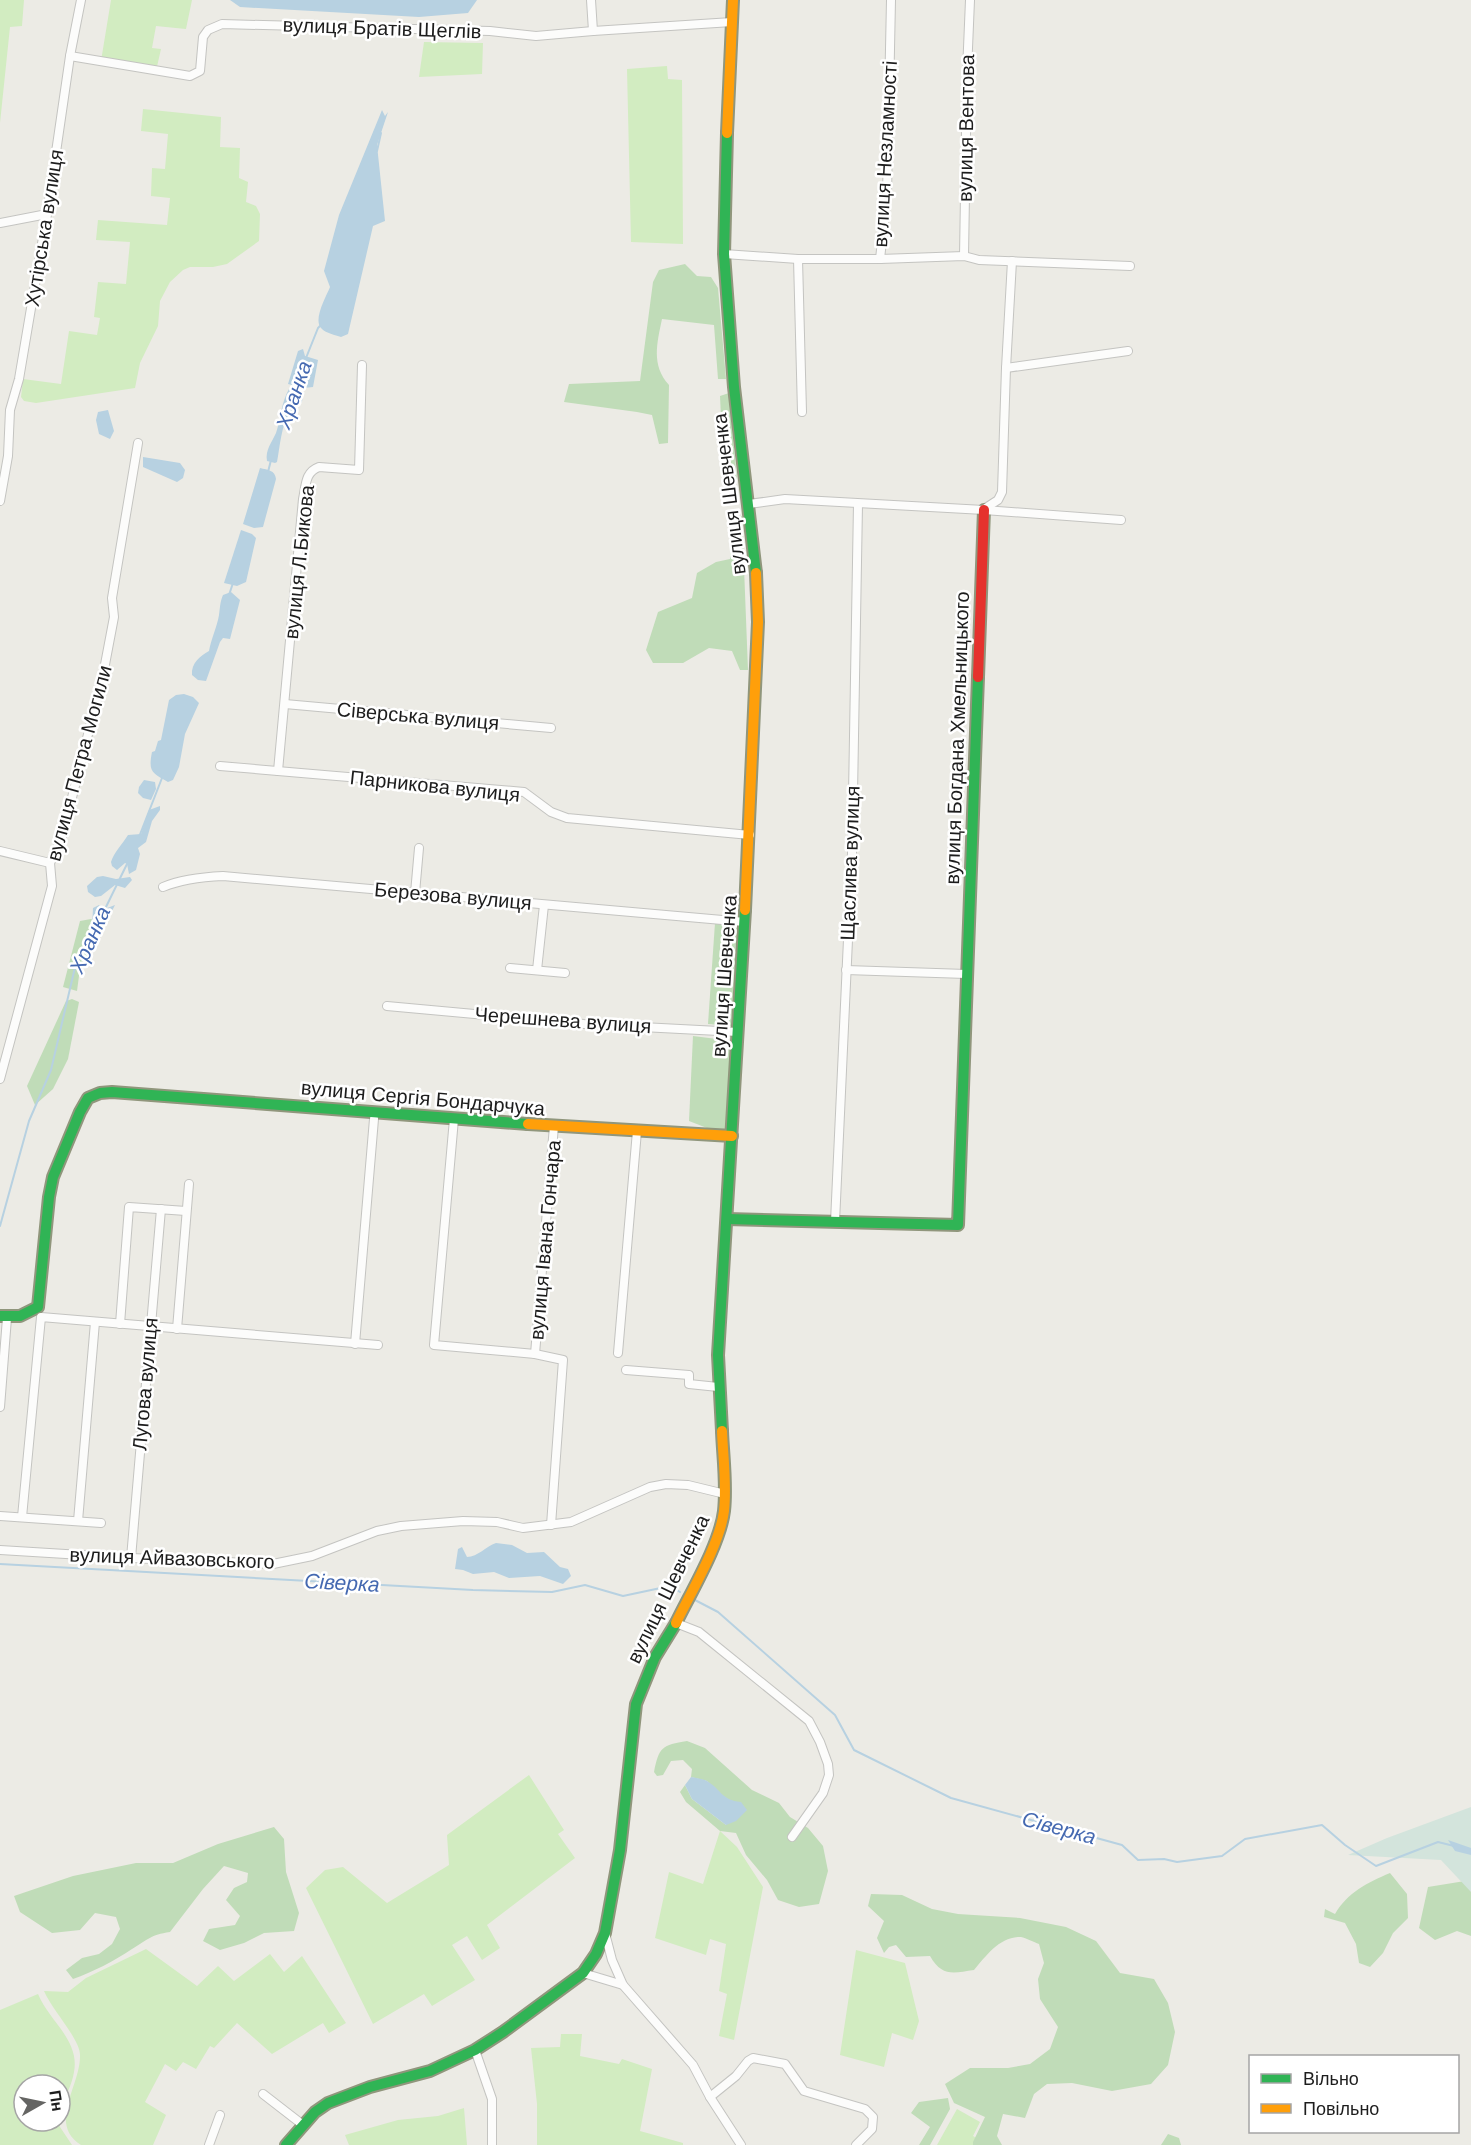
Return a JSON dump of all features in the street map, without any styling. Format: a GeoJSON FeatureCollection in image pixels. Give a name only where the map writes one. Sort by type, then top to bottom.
{"type":"FeatureCollection","features":[{"type":"Feature","properties":{"kind":"street","name":"Хутірська вулиця"},"geometry":{"type":"LineString","coordinates":[[0,501],[10,410],[19,379],[47,214],[70,56],[81,0]]}},
{"type":"Feature","properties":{"kind":"street"},"geometry":{"type":"LineString","coordinates":[[591,0],[592,31]]}},
{"type":"Feature","properties":{"kind":"street","name":"вулиця Шевченка"},"geometry":{"type":"LineString","coordinates":[[286,2145],[315,2112],[345,2095],[430,2071],[474,2050],[512,2026],[582,1973],[596,1954],[605,1933],[624,1818],[636,1704],[655,1657],[676,1623],[720,1528],[724,1513],[718,1355],[750,835],[758,622],[755,555],[734,387],[724,254],[733,0]]}},
{"type":"Feature","properties":{"kind":"street","name":"вулиця Незламності"},"geometry":{"type":"LineString","coordinates":[[724,254],[798,259],[880,259],[887,195],[891,0]]}},
{"type":"Feature","properties":{"kind":"street","name":"вулиця Вентова"},"geometry":{"type":"LineString","coordinates":[[964,256],[970,0]]}},
{"type":"Feature","properties":{"kind":"street","name":"вулиця Братів Щеглів"},"geometry":{"type":"LineString","coordinates":[[70,56],[190,76],[200,71],[203,37],[208,30],[222,24],[490,31],[536,36],[732,22]]}},
{"type":"Feature","properties":{"kind":"street"},"geometry":{"type":"LineString","coordinates":[[0,223],[47,214]]}},
{"type":"Feature","properties":{"kind":"street"},"geometry":{"type":"LineString","coordinates":[[880,259],[964,256],[973,260],[1130,266]]}},
{"type":"Feature","properties":{"kind":"street"},"geometry":{"type":"LineString","coordinates":[[798,259],[802,412]]}},
{"type":"Feature","properties":{"kind":"street"},"geometry":{"type":"LineString","coordinates":[[984,510],[998,500],[1002,492],[1012,261]]}},
{"type":"Feature","properties":{"kind":"street"},"geometry":{"type":"LineString","coordinates":[[1006,368],[1128,351]]}},
{"type":"Feature","properties":{"kind":"street","name":"вулиця Л.Бикова"},"geometry":{"type":"LineString","coordinates":[[278,771],[303,499],[309,473],[314,469],[319,467],[358,470],[362,365]]}},
{"type":"Feature","properties":{"kind":"street","name":"вулиця Петра Могили"},"geometry":{"type":"LineString","coordinates":[[0,1079],[52,886],[50,863],[61,841],[103,675],[114,617],[112,598],[138,443]]}},
{"type":"Feature","properties":{"kind":"street"},"geometry":{"type":"LineString","coordinates":[[748,504],[785,499],[1121,520]]}},
{"type":"Feature","properties":{"kind":"street","name":"Щаслива вулиця"},"geometry":{"type":"LineString","coordinates":[[834,1221],[855,761],[858,504]]}},
{"type":"Feature","properties":{"kind":"street","name":"вулиця Богдана Хмельницького"},"geometry":{"type":"LineString","coordinates":[[834,1221],[958,1225],[984,510]]}},
{"type":"Feature","properties":{"kind":"street","name":"Сіверська вулиця"},"geometry":{"type":"LineString","coordinates":[[285,704],[551,728]]}},
{"type":"Feature","properties":{"kind":"street","name":"Парникова вулиця"},"geometry":{"type":"LineString","coordinates":[[220,766],[524,792],[551,812],[567,818],[750,835]]}},
{"type":"Feature","properties":{"kind":"street"},"geometry":{"type":"LineString","coordinates":[[415,893],[419,848]]}},
{"type":"Feature","properties":{"kind":"street"},"geometry":{"type":"LineString","coordinates":[[0,851],[50,863]]}},
{"type":"Feature","properties":{"kind":"street","name":"Березова вулиця"},"geometry":{"type":"LineString","coordinates":[[162,887],[201,877],[223,876],[745,922]]}},
{"type":"Feature","properties":{"kind":"street"},"geometry":{"type":"LineString","coordinates":[[537,970],[544,905]]}},
{"type":"Feature","properties":{"kind":"street"},"geometry":{"type":"LineString","coordinates":[[510,968],[565,973]]}},
{"type":"Feature","properties":{"kind":"street"},"geometry":{"type":"LineString","coordinates":[[846,970],[966,975]]}},
{"type":"Feature","properties":{"kind":"street","name":"Черешнева вулиця"},"geometry":{"type":"LineString","coordinates":[[387,1006],[584,1024],[738,1032]]}},
{"type":"Feature","properties":{"kind":"street","name":"вулиця Сергія Бондарчука"},"geometry":{"type":"LineString","coordinates":[[4,1317],[30,1314],[38,1306],[53,1177],[80,1112],[88,1098],[100,1093],[112,1092],[554,1126],[732,1136]]}},
{"type":"Feature","properties":{"kind":"street"},"geometry":{"type":"LineString","coordinates":[[355,1344],[374,1119]]}},
{"type":"Feature","properties":{"kind":"street"},"geometry":{"type":"LineString","coordinates":[[453,1119],[434,1345],[535,1354],[563,1360],[551,1525]]}},
{"type":"Feature","properties":{"kind":"street","name":"вулиця Івана Гончара"},"geometry":{"type":"LineString","coordinates":[[535,1354],[554,1126]]}},
{"type":"Feature","properties":{"kind":"street"},"geometry":{"type":"LineString","coordinates":[[618,1353],[637,1131]]}},
{"type":"Feature","properties":{"kind":"street"},"geometry":{"type":"LineString","coordinates":[[177,1329],[189,1184]]}},
{"type":"Feature","properties":{"kind":"street"},"geometry":{"type":"LineString","coordinates":[[120,1324],[129,1207],[186,1211]]}},
{"type":"Feature","properties":{"kind":"street","name":"Лугова вулиця"},"geometry":{"type":"LineString","coordinates":[[131,1558],[160,1209]]}},
{"type":"Feature","properties":{"kind":"street"},"geometry":{"type":"LineString","coordinates":[[727,1219],[834,1221]]}},
{"type":"Feature","properties":{"kind":"street"},"geometry":{"type":"LineString","coordinates":[[0,1407],[4,1317]]}},
{"type":"Feature","properties":{"kind":"street"},"geometry":{"type":"LineString","coordinates":[[22,1518],[41,1317],[378,1345]]}},
{"type":"Feature","properties":{"kind":"street"},"geometry":{"type":"LineString","coordinates":[[78,1521],[95,1322]]}},
{"type":"Feature","properties":{"kind":"street"},"geometry":{"type":"LineString","coordinates":[[626,1370],[689,1375],[689,1383],[718,1387]]}},
{"type":"Feature","properties":{"kind":"street","name":"вулиця Айвазовського"},"geometry":{"type":"LineString","coordinates":[[0,1550],[273,1564],[312,1556],[377,1531],[401,1526],[463,1521],[497,1522],[523,1528],[571,1522],[650,1487],[666,1484],[688,1485],[725,1494]]}},
{"type":"Feature","properties":{"kind":"street"},"geometry":{"type":"LineString","coordinates":[[0,1516],[101,1522]]}},
{"type":"Feature","properties":{"kind":"street"},"geometry":{"type":"LineString","coordinates":[[676,1623],[699,1632],[809,1721],[820,1742],[828,1764],[829,1775],[823,1793],[792,1837]]}},
{"type":"Feature","properties":{"kind":"street","name":"вулиця Шевченка"},"geometry":{"type":"LineString","coordinates":[[605,1933],[612,1960],[623,1985],[693,2065],[710,2097],[741,2145]]}},
{"type":"Feature","properties":{"kind":"street"},"geometry":{"type":"LineString","coordinates":[[582,1973],[623,1985]]}},
{"type":"Feature","properties":{"kind":"street"},"geometry":{"type":"LineString","coordinates":[[474,2050],[492,2099],[492,2145]]}},
{"type":"Feature","properties":{"kind":"street"},"geometry":{"type":"LineString","coordinates":[[710,2097],[722,2090],[753,2058],[786,2064],[804,2091],[865,2109],[873,2117],[872,2129],[856,2145]]}},
{"type":"Feature","properties":{"kind":"street"},"geometry":{"type":"LineString","coordinates":[[263,2094],[303,2125]]}},
{"type":"Feature","properties":{"kind":"street"},"geometry":{"type":"LineString","coordinates":[[209,2145],[220,2115]]}},
{"type":"Feature","properties":{"kind":"green space"},"geometry":{"type":"Polygon","coordinates":[[[0,0],[24,0],[22,26],[10,27],[0,123],[0,0]]]}},
{"type":"Feature","properties":{"kind":"green space"},"geometry":{"type":"Polygon","coordinates":[[[111,0],[192,0],[186,29],[156,26],[152,48],[161,49],[156,71],[101,61],[111,0]]]}},
{"type":"Feature","properties":{"kind":"green space"},"geometry":{"type":"Polygon","coordinates":[[[424,42],[483,43],[482,74],[419,77],[424,42]]]}},
{"type":"Feature","properties":{"kind":"green space"},"geometry":{"type":"Polygon","coordinates":[[[667,66],[668,79],[682,80],[683,244],[631,242],[627,69],[667,66]]]}},
{"type":"Feature","properties":{"kind":"green space"},"geometry":{"type":"Polygon","coordinates":[[[143,109],[221,117],[220,147],[240,148],[239,178],[248,182],[246,202],[256,206],[260,214],[259,241],[227,264],[213,267],[190,267],[170,282],[160,301],[158,326],[140,363],[135,388],[36,403],[24,401],[21,397],[23,379],[61,384],[69,331],[97,335],[100,318],[94,317],[98,282],[126,284],[130,242],[96,240],[98,220],[167,225],[170,198],[151,196],[152,168],[165,169],[168,134],[141,131],[143,109]]]}},
{"type":"Feature","properties":{"kind":"green space"},"geometry":{"type":"Polygon","coordinates":[[[685,264],[697,276],[711,277],[718,288],[726,379],[718,379],[714,325],[662,319],[657,354],[660,370],[669,385],[668,443],[659,444],[652,415],[564,402],[569,384],[640,381],[653,282],[659,270],[685,264]]]}},
{"type":"Feature","properties":{"kind":"green space"},"geometry":{"type":"Polygon","coordinates":[[[729,393],[737,480],[724,479],[720,396],[729,393]]]}},
{"type":"Feature","properties":{"kind":"green space"},"geometry":{"type":"Polygon","coordinates":[[[742,516],[748,670],[740,670],[732,651],[709,648],[683,663],[653,663],[646,650],[658,612],[692,598],[697,573],[716,562],[730,559],[733,520],[742,516]]]}},
{"type":"Feature","properties":{"kind":"green space"},"geometry":{"type":"Polygon","coordinates":[[[91,919],[103,927],[79,976],[77,991],[63,987],[80,921],[91,919]]]}},
{"type":"Feature","properties":{"kind":"green space"},"geometry":{"type":"Polygon","coordinates":[[[715,923],[737,928],[731,1026],[708,1024],[715,923]]]}},
{"type":"Feature","properties":{"kind":"green space"},"geometry":{"type":"Polygon","coordinates":[[[72,999],[79,1002],[68,1059],[53,1089],[35,1105],[27,1086],[66,1001],[72,999]]]}},
{"type":"Feature","properties":{"kind":"green space"},"geometry":{"type":"Polygon","coordinates":[[[693,1036],[733,1041],[725,1135],[689,1121],[693,1036]]]}},
{"type":"Feature","properties":{"kind":"green space"},"geometry":{"type":"Polygon","coordinates":[[[687,1741],[705,1748],[752,1790],[779,1803],[790,1817],[808,1828],[823,1846],[828,1871],[819,1904],[799,1907],[778,1900],[767,1880],[746,1855],[736,1833],[720,1831],[686,1802],[680,1792],[685,1785],[692,1799],[726,1825],[731,1801],[707,1781],[691,1777],[692,1769],[683,1760],[671,1761],[663,1775],[657,1776],[654,1772],[660,1752],[667,1746],[687,1741]]]}},
{"type":"Feature","properties":{"kind":"green space"},"geometry":{"type":"Polygon","coordinates":[[[529,1775],[564,1830],[558,1834],[575,1858],[487,1925],[500,1948],[482,1960],[467,1936],[452,1945],[475,1980],[432,2006],[424,1994],[373,2024],[306,1888],[325,1870],[343,1867],[387,1903],[449,1865],[447,1835],[529,1775]]]}},
{"type":"Feature","properties":{"kind":"green space"},"geometry":{"type":"Polygon","coordinates":[[[274,1827],[284,1839],[286,1872],[299,1913],[294,1931],[264,1933],[244,1943],[220,1950],[203,1941],[209,1929],[235,1925],[240,1916],[226,1900],[234,1888],[247,1882],[248,1873],[224,1866],[170,1932],[150,1938],[111,1962],[73,1979],[66,1970],[82,1958],[99,1954],[112,1944],[120,1929],[116,1917],[95,1913],[80,1930],[52,1933],[20,1912],[14,1896],[73,1876],[136,1863],[173,1863],[218,1844],[274,1827]]]}},
{"type":"Feature","properties":{"kind":"green space"},"geometry":{"type":"Polygon","coordinates":[[[720,1831],[737,1847],[763,1887],[734,2040],[719,2036],[727,1994],[719,1991],[726,1944],[710,1939],[706,1955],[655,1938],[669,1872],[703,1884],[720,1831]]]}},
{"type":"Feature","properties":{"kind":"green space"},"geometry":{"type":"Polygon","coordinates":[[[1390,1873],[1407,1894],[1408,1918],[1393,1933],[1383,1953],[1370,1967],[1359,1963],[1356,1944],[1345,1923],[1324,1917],[1325,1909],[1335,1914],[1340,1906],[1359,1889],[1390,1873]]]}},
{"type":"Feature","properties":{"kind":"green space"},"geometry":{"type":"Polygon","coordinates":[[[1471,1880],[1471,1936],[1457,1931],[1435,1940],[1419,1928],[1428,1887],[1471,1880]]]}},
{"type":"Feature","properties":{"kind":"green space"},"geometry":{"type":"Polygon","coordinates":[[[871,1894],[902,1895],[932,1909],[958,1914],[1020,1918],[1066,1927],[1096,1941],[1120,1973],[1154,1979],[1168,2003],[1175,2032],[1168,2065],[1151,2084],[1112,2091],[1072,2083],[1047,2084],[1034,2094],[1025,2118],[1003,2114],[997,2136],[1002,2145],[973,2145],[985,2117],[954,2103],[945,2084],[970,2068],[1008,2068],[1030,2064],[1050,2049],[1058,2027],[1040,1999],[1038,1979],[1044,1963],[1039,1944],[1021,1937],[1006,1940],[994,1948],[974,1970],[954,1972],[939,1967],[930,1956],[906,1957],[896,1945],[889,1947],[884,1953],[877,1938],[884,1921],[868,1906],[871,1894]]]}},
{"type":"Feature","properties":{"kind":"green space"},"geometry":{"type":"Polygon","coordinates":[[[146,1949],[197,1986],[218,1966],[234,1981],[270,1954],[284,1972],[302,1956],[346,2023],[329,2033],[323,2023],[272,2054],[237,2023],[214,2048],[210,2046],[196,2069],[183,2062],[176,2071],[165,2064],[145,2102],[166,2115],[153,2145],[81,2145],[70,2133],[72,2133],[72,2090],[79,2067],[79,2048],[44,1991],[68,1992],[86,1978],[146,1949]]]}},
{"type":"Feature","properties":{"kind":"green space"},"geometry":{"type":"Polygon","coordinates":[[[856,1950],[905,1963],[919,2021],[913,2040],[892,2033],[884,2067],[840,2055],[856,1950]]]}},
{"type":"Feature","properties":{"kind":"green space"},"geometry":{"type":"Polygon","coordinates":[[[38,1994],[68,2040],[75,2061],[72,2080],[72,2073],[12,2073],[12,2133],[64,2133],[72,2145],[0,2145],[0,2010],[38,1994]]]}},
{"type":"Feature","properties":{"kind":"green space"},"geometry":{"type":"Polygon","coordinates":[[[561,2034],[582,2034],[580,2056],[619,2064],[622,2059],[652,2069],[640,2131],[683,2143],[683,2145],[537,2145],[537,2104],[531,2048],[560,2047],[561,2034]]]}},
{"type":"Feature","properties":{"kind":"green space"},"geometry":{"type":"Polygon","coordinates":[[[948,2098],[950,2109],[930,2145],[919,2145],[930,2127],[911,2113],[919,2102],[948,2098]]]}},
{"type":"Feature","properties":{"kind":"green space"},"geometry":{"type":"Polygon","coordinates":[[[464,2108],[467,2145],[349,2145],[345,2135],[398,2120],[438,2116],[464,2108]]]}},
{"type":"Feature","properties":{"kind":"green space"},"geometry":{"type":"Polygon","coordinates":[[[957,2109],[980,2122],[973,2136],[988,2145],[937,2145],[957,2109]]]}},
{"type":"Feature","properties":{"kind":"green space"},"geometry":{"type":"Polygon","coordinates":[[[1168,2134],[1179,2138],[1181,2145],[1161,2145],[1168,2134]]]}},
{"type":"Feature","properties":{"kind":"shaded area"},"geometry":{"type":"Polygon","coordinates":[[[1471,1807],[1471,1892],[1441,1860],[1348,1855],[1387,1838],[1471,1807]]]}},
{"type":"Feature","properties":{"kind":"water"},"geometry":{"type":"Polygon","coordinates":[[[230,0],[477,0],[468,13],[419,17],[240,7],[230,0]]]}},
{"type":"Feature","properties":{"kind":"water"},"geometry":{"type":"Polygon","coordinates":[[[382,110],[385,116],[388,112],[377,145],[385,221],[373,226],[348,334],[341,337],[326,332],[319,325],[319,315],[330,287],[324,271],[339,215],[382,110]]]}},
{"type":"Feature","properties":{"kind":"water"},"geometry":{"type":"Polygon","coordinates":[[[303,349],[305,356],[318,360],[313,387],[304,388],[288,384],[298,351],[303,349]]]}},
{"type":"Feature","properties":{"kind":"water"},"geometry":{"type":"Polygon","coordinates":[[[289,389],[303,393],[303,398],[301,404],[287,418],[275,463],[267,461],[267,453],[276,433],[289,389]]]}},
{"type":"Feature","properties":{"kind":"water"},"geometry":{"type":"Polygon","coordinates":[[[108,410],[114,431],[110,439],[99,434],[96,420],[98,412],[108,410]]]}},
{"type":"Feature","properties":{"kind":"water"},"geometry":{"type":"Polygon","coordinates":[[[143,457],[180,463],[185,470],[183,478],[177,482],[143,467],[143,457]]]}},
{"type":"Feature","properties":{"kind":"water"},"geometry":{"type":"Polygon","coordinates":[[[260,468],[273,472],[276,479],[263,527],[254,528],[243,524],[260,468]]]}},
{"type":"Feature","properties":{"kind":"water"},"geometry":{"type":"Polygon","coordinates":[[[241,530],[256,538],[246,582],[237,586],[224,583],[241,530]]]}},
{"type":"Feature","properties":{"kind":"water"},"geometry":{"type":"Polygon","coordinates":[[[231,592],[240,600],[230,639],[223,638],[220,642],[206,681],[198,680],[192,675],[193,667],[199,658],[209,651],[223,595],[231,592]]]}},
{"type":"Feature","properties":{"kind":"water"},"geometry":{"type":"Polygon","coordinates":[[[184,694],[193,697],[199,703],[185,734],[179,767],[173,780],[168,782],[152,771],[152,752],[161,740],[169,700],[176,695],[184,694]]]}},
{"type":"Feature","properties":{"kind":"water"},"geometry":{"type":"Polygon","coordinates":[[[144,780],[155,782],[156,789],[151,800],[143,798],[138,793],[144,780]]]}},
{"type":"Feature","properties":{"kind":"water"},"geometry":{"type":"Polygon","coordinates":[[[160,806],[160,810],[152,821],[146,842],[138,848],[140,854],[136,870],[129,874],[125,863],[117,870],[111,862],[116,852],[128,835],[141,834],[149,810],[160,806]]]}},
{"type":"Feature","properties":{"kind":"water"},"geometry":{"type":"Polygon","coordinates":[[[97,877],[116,879],[130,877],[132,880],[125,888],[115,885],[101,896],[95,897],[88,892],[87,886],[97,877]]]}},
{"type":"Feature","properties":{"kind":"water"},"geometry":{"type":"Polygon","coordinates":[[[99,905],[102,910],[115,905],[92,944],[86,939],[92,929],[93,908],[99,905]]]}},
{"type":"Feature","properties":{"kind":"water"},"geometry":{"type":"Polygon","coordinates":[[[496,1543],[512,1545],[527,1553],[544,1552],[560,1567],[568,1569],[571,1576],[563,1584],[540,1576],[509,1578],[494,1572],[473,1574],[455,1569],[458,1549],[462,1547],[467,1557],[471,1557],[496,1543]]]}},
{"type":"Feature","properties":{"kind":"water"},"geometry":{"type":"Polygon","coordinates":[[[691,1777],[707,1781],[725,1797],[741,1802],[747,1810],[736,1821],[726,1825],[692,1799],[685,1785],[691,1777]]]}},
{"type":"Feature","properties":{"kind":"water"},"geometry":{"type":"Polygon","coordinates":[[[1448,1840],[1471,1848],[1471,1855],[1455,1851],[1448,1840]]]}},
{"type":"Feature","properties":{"kind":"waterway","name":"Хранка"},"geometry":{"type":"LineString","coordinates":[[377,151],[381,133]]}},
{"type":"Feature","properties":{"kind":"waterway","name":"Хранка"},"geometry":{"type":"LineString","coordinates":[[306,358],[320,326]]}},
{"type":"Feature","properties":{"kind":"waterway","name":"Хранка"},"geometry":{"type":"LineString","coordinates":[[268,472],[271,460]]}},
{"type":"Feature","properties":{"kind":"waterway","name":"Хранка"},"geometry":{"type":"LineString","coordinates":[[229,595],[233,583]]}},
{"type":"Feature","properties":{"kind":"waterway","name":"Хранка"},"geometry":{"type":"LineString","coordinates":[[139,837],[162,778]]}},
{"type":"Feature","properties":{"kind":"waterway","name":"Хранка"},"geometry":{"type":"LineString","coordinates":[[104,911],[127,864]]}},
{"type":"Feature","properties":{"kind":"waterway","name":"Хранка"},"geometry":{"type":"LineString","coordinates":[[0,1226],[29,1121],[51,1070],[76,963],[89,939]]}},
{"type":"Feature","properties":{"kind":"waterway","name":"Сіверка"},"geometry":{"type":"LineString","coordinates":[[0,1564],[473,1590],[552,1592],[585,1585],[623,1596],[670,1586],[680,1592]]}},
{"type":"Feature","properties":{"kind":"waterway","name":"Сіверка"},"geometry":{"type":"LineString","coordinates":[[693,1599],[718,1612],[835,1715],[854,1750],[951,1798],[1122,1845],[1138,1860],[1164,1859],[1177,1862],[1222,1856],[1245,1839],[1322,1825],[1345,1845],[1376,1866],[1438,1842],[1454,1846]]}},
{"type":"Feature","properties":{"kind":"traffic: fast"},"geometry":{"type":"LineString","coordinates":[[727,133],[724,254],[734,387],[756,573]]}},
{"type":"Feature","properties":{"kind":"traffic: fast"},"geometry":{"type":"LineString","coordinates":[[727,1219],[958,1225],[978,677]]}},
{"type":"Feature","properties":{"kind":"traffic: fast"},"geometry":{"type":"LineString","coordinates":[[722,1431],[718,1355],[745,910]]}},
{"type":"Feature","properties":{"kind":"traffic: fast"},"geometry":{"type":"LineString","coordinates":[[0,1316],[20,1316],[38,1307],[53,1177],[80,1112],[88,1098],[100,1093],[112,1092],[528,1124]]}},
{"type":"Feature","properties":{"kind":"traffic: fast"},"geometry":{"type":"LineString","coordinates":[[286,2145],[315,2112],[328,2103],[370,2087],[430,2071],[475,2050],[583,1973],[596,1954],[605,1933],[620,1850],[636,1704],[655,1657],[676,1623]]}},
{"type":"Feature","properties":{"kind":"traffic: slow"},"geometry":{"type":"LineString","coordinates":[[727,133],[733,0]]}},
{"type":"Feature","properties":{"kind":"traffic: slow"},"geometry":{"type":"LineString","coordinates":[[745,910],[758,622],[756,573]]}},
{"type":"Feature","properties":{"kind":"traffic: slow"},"geometry":{"type":"LineString","coordinates":[[528,1124],[732,1136]]}},
{"type":"Feature","properties":{"kind":"traffic: slow"},"geometry":{"type":"LineString","coordinates":[[676,1623],[711,1553],[721,1524],[725,1491],[722,1431]]}},
{"type":"Feature","properties":{"kind":"traffic: jam"},"geometry":{"type":"LineString","coordinates":[[978,677],[984,510]]}}]}
